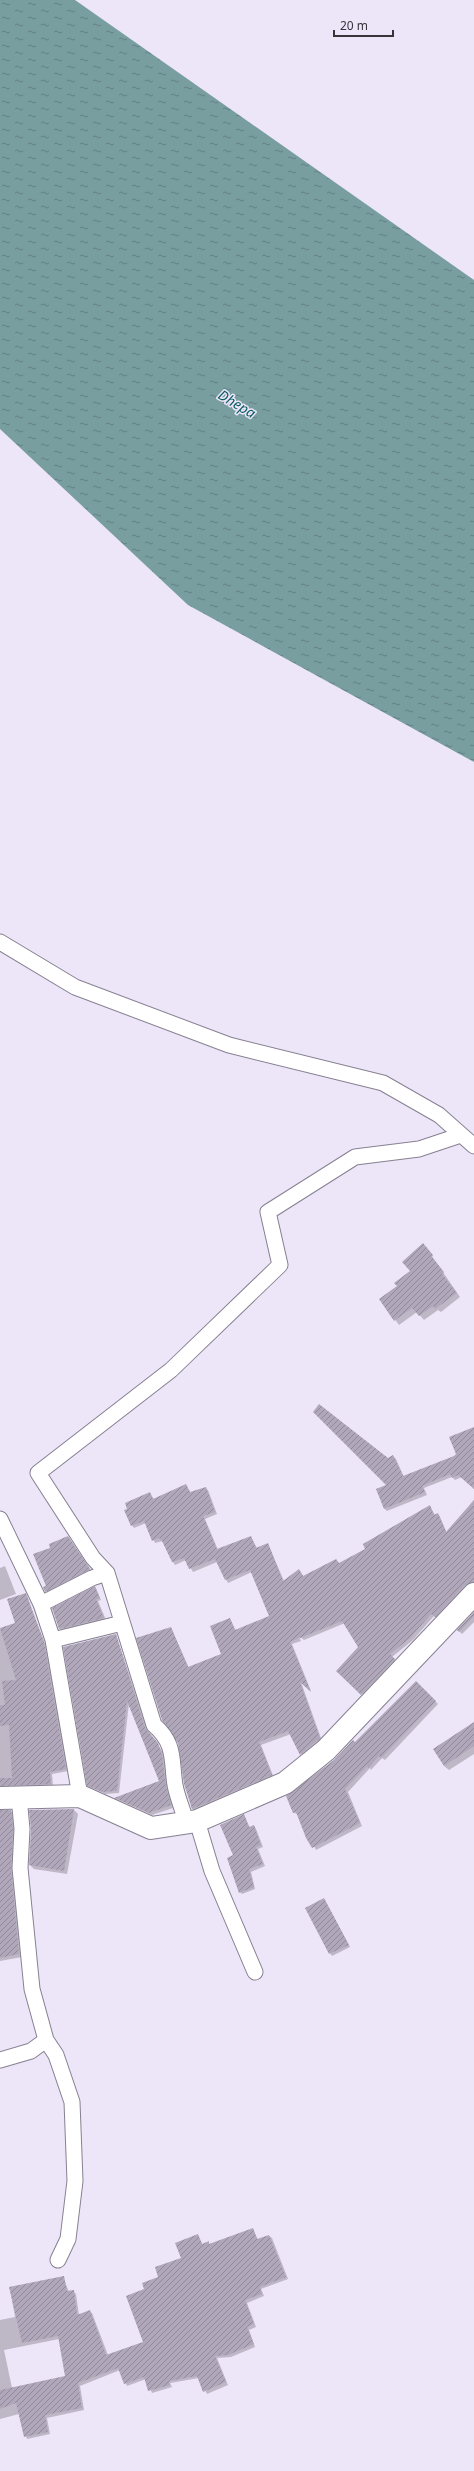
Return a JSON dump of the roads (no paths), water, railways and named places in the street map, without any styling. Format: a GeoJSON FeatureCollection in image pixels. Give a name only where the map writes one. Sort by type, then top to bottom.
{"type":"FeatureCollection","features":[{"type":"Feature","properties":{"kind":"street"},"geometry":{"type":"LineString","coordinates":[[0,942],[75,987],[229,1045],[383,1083],[439,1115],[474,1146]]}},
{"type":"Feature","properties":{"kind":"street"},"geometry":{"type":"LineString","coordinates":[[198,1821],[185,1818],[175,1785],[175,1762],[165,1734],[154,1725],[107,1573],[93,1558],[38,1473],[172,1370],[280,1265],[268,1212],[355,1157],[419,1149],[461,1135]]}},
{"type":"Feature","properties":{"kind":"street"},"geometry":{"type":"LineString","coordinates":[[0,1519],[41,1604],[53,1640],[80,1796]]}},
{"type":"Feature","properties":{"kind":"street"},"geometry":{"type":"LineString","coordinates":[[41,1604],[92,1578],[107,1573]]}},
{"type":"Feature","properties":{"kind":"street"},"geometry":{"type":"LineString","coordinates":[[58,2260],[68,2239],[75,2181],[72,2102],[56,2056],[46,2040],[32,1989],[23,1916],[20,1868],[22,1829],[10,1798],[80,1796],[151,1828],[198,1821],[285,1782],[326,1750],[474,1594]]}},
{"type":"Feature","properties":{"kind":"street"},"geometry":{"type":"LineString","coordinates":[[53,1640],[122,1623]]}},
{"type":"Feature","properties":{"kind":"street"},"geometry":{"type":"LineString","coordinates":[[198,1821],[212,1871],[255,1972]]}},
{"type":"Feature","properties":{"kind":"street"},"geometry":{"type":"LineString","coordinates":[[0,2060],[31,2052],[46,2040]]}},
{"type":"Feature","properties":{"kind":"water","name":"Dhepa"},"geometry":{"type":"Polygon","coordinates":[[[0,0],[75,0],[474,280],[474,762],[188,605],[0,429],[0,0]]]}}]}
